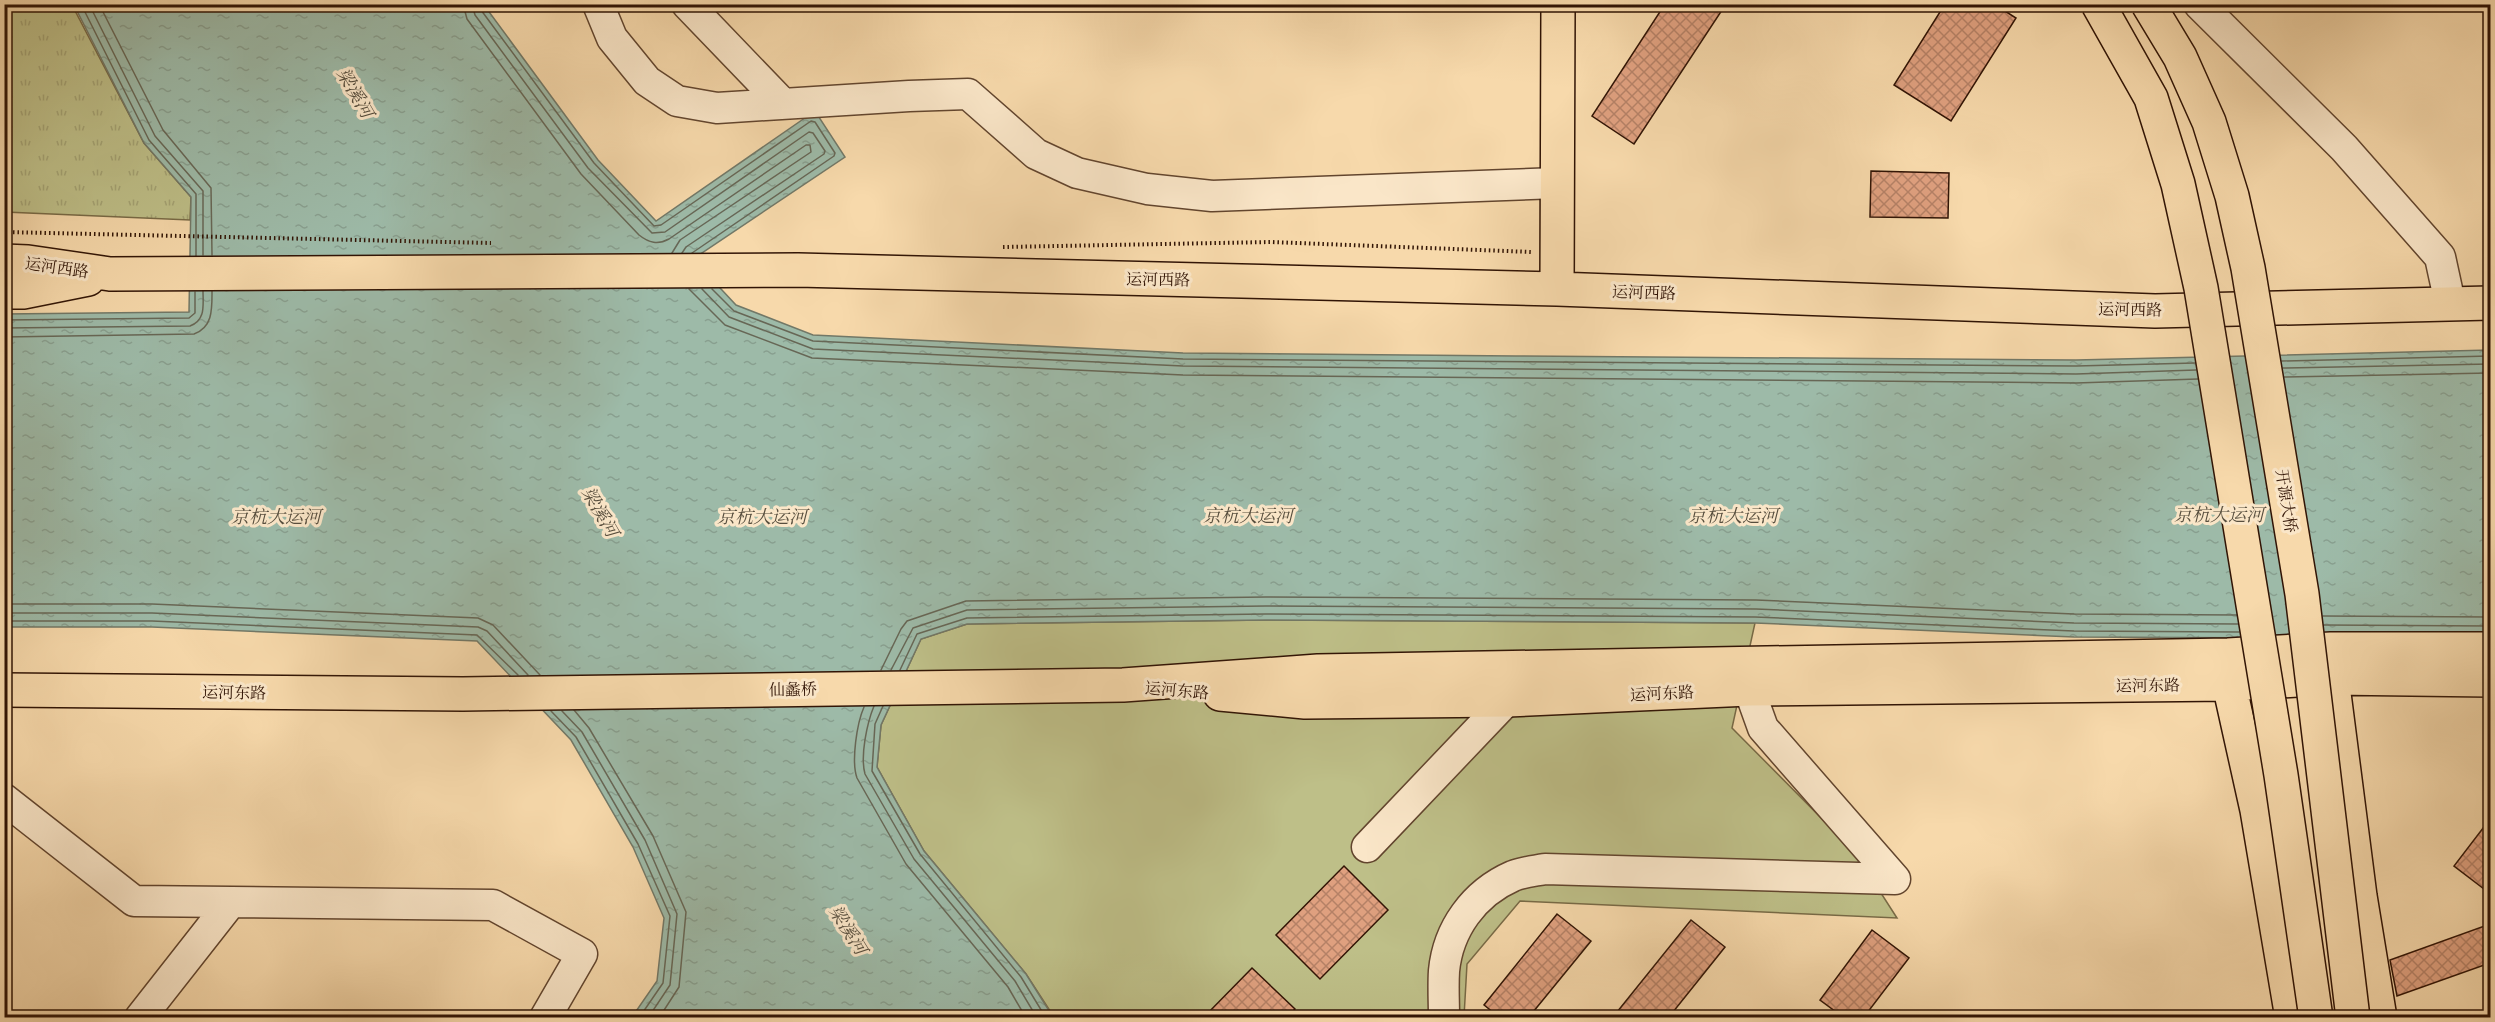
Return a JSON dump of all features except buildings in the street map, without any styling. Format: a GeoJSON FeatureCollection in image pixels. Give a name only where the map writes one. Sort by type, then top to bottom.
{"type":"FeatureCollection","features":[{"type":"Feature","properties":{"kind":"main road"},"geometry":{"type":"LineString","coordinates":[[1557,289],[1558,4]]}},
{"type":"Feature","properties":{"kind":"main road"},"geometry":{"type":"LineString","coordinates":[[2098,4],[2151,98],[2178,184],[2201,288],[2279,764],[2316,1017]]}},
{"type":"Feature","properties":{"kind":"main road","name":"开源大桥"},"geometry":{"type":"LineString","coordinates":[[2148,4],[2180,57],[2209,122],[2232,196],[2248,268],[2302,594],[2353,1017]]}},
{"type":"Feature","properties":{"kind":"main road","name":"运河西路"},"geometry":{"type":"LineString","coordinates":[[4,261],[28,262],[110,274],[798,270],[1557,289],[2155,311],[2490,303]]}},
{"type":"Feature","properties":{"kind":"main road","name":"运河西路"},"geometry":{"type":"LineString","coordinates":[[4,292],[23,292],[110,274]]}},
{"type":"Feature","properties":{"kind":"main road","name":"运河东路"},"geometry":{"type":"LineString","coordinates":[[1123,685],[1318,671],[2217,655],[2331,649],[2490,649]]}},
{"type":"Feature","properties":{"kind":"main road"},"geometry":{"type":"LineString","coordinates":[[2332,678],[2360,896],[2380,1017]]}},
{"type":"Feature","properties":{"kind":"main road","name":"运河东路"},"geometry":{"type":"LineString","coordinates":[[1123,685],[1305,702],[1507,700],[1749,689],[2229,684],[2332,678],[2490,680]]}},
{"type":"Feature","properties":{"kind":"main road"},"geometry":{"type":"LineString","coordinates":[[2229,684],[2257,810],[2292,1017]]}},
{"type":"Feature","properties":{"kind":"main road","name":"仙蠡桥"},"geometry":{"type":"LineString","coordinates":[[463,694],[1123,685]]}},
{"type":"Feature","properties":{"kind":"main road","name":"运河东路"},"geometry":{"type":"LineString","coordinates":[[4,690],[463,694]]}},
{"type":"Feature","properties":{"kind":"street"},"geometry":{"type":"LineString","coordinates":[[598,4],[612,38],[647,81],[677,101],[717,108],[968,94],[1036,154],[1077,173],[1147,189],[1212,196],[1557,183]]}},
{"type":"Feature","properties":{"kind":"street"},"geometry":{"type":"LineString","coordinates":[[687,4],[783,104]]}},
{"type":"Feature","properties":{"kind":"street"},"geometry":{"type":"LineString","coordinates":[[2199,4],[2205,13],[2344,148],[2440,257],[2450,303]]}},
{"type":"Feature","properties":{"kind":"street"},"geometry":{"type":"LineString","coordinates":[[1444,1017],[1444,970],[1451,937],[1466,912],[1486,892],[1514,876],[1545,869],[1895,879],[1763,728],[1749,689]]}},
{"type":"Feature","properties":{"kind":"street"},"geometry":{"type":"LineString","coordinates":[[1367,847],[1507,700]]}},
{"type":"Feature","properties":{"kind":"street"},"geometry":{"type":"LineString","coordinates":[[4,799],[134,901],[493,905],[582,954],[545,1017]]}},
{"type":"Feature","properties":{"kind":"street"},"geometry":{"type":"LineString","coordinates":[[140,1017],[231,902]]}},
{"type":"Feature","properties":{"kind":"path"},"geometry":{"type":"LineString","coordinates":[[4,232],[497,243]]}},
{"type":"Feature","properties":{"kind":"path"},"geometry":{"type":"LineString","coordinates":[[999,247],[1271,242],[1557,253]]}},
{"type":"Feature","properties":{"kind":"green space"},"geometry":{"type":"Polygon","coordinates":[[[5,5],[72,5],[144,143],[191,197],[190,220],[5,212],[5,5]]]}},
{"type":"Feature","properties":{"kind":"green space"},"geometry":{"type":"Polygon","coordinates":[[[1266,620],[1755,623],[1732,728],[1854,851],[1897,918],[1520,901],[1467,964],[1464,1017],[1054,1017],[1026,974],[924,851],[877,767],[881,725],[921,639],[967,624],[1266,620]]]}},
{"type":"Feature","properties":{"kind":"water"},"geometry":{"type":"Polygon","coordinates":[[[74,5],[484,5],[598,160],[656,221],[815,111],[845,157],[693,259],[736,305],[813,335],[1183,353],[1516,356],[2076,360],[2490,350],[2490,639],[2074,637],[1755,623],[1266,620],[967,624],[921,639],[881,725],[877,767],[924,851],[1026,974],[1053,1017],[632,1017],[657,981],[664,918],[633,847],[571,740],[477,641],[152,627],[5,627],[4,314],[189,312],[191,197],[144,143],[74,5]]]}},
{"type":"Feature","properties":{"kind":"water label","name":"梁溪河"},"geometry":{"type":"Point","coordinates":[355,93]}},
{"type":"Feature","properties":{"kind":"water label","name":"梁溪河"},"geometry":{"type":"Point","coordinates":[600,512]}},
{"type":"Feature","properties":{"kind":"water label","name":"京杭大运河"},"geometry":{"type":"Point","coordinates":[2219,515]}},
{"type":"Feature","properties":{"kind":"water label","name":"京杭大运河"},"geometry":{"type":"Point","coordinates":[1248,516]}},
{"type":"Feature","properties":{"kind":"water label","name":"京杭大运河"},"geometry":{"type":"Point","coordinates":[1733,516]}},
{"type":"Feature","properties":{"kind":"water label","name":"京杭大运河"},"geometry":{"type":"Point","coordinates":[276,517]}},
{"type":"Feature","properties":{"kind":"water label","name":"京杭大运河"},"geometry":{"type":"Point","coordinates":[762,517]}},
{"type":"Feature","properties":{"kind":"water label","name":"梁溪河"},"geometry":{"type":"Point","coordinates":[848,930]}}]}
